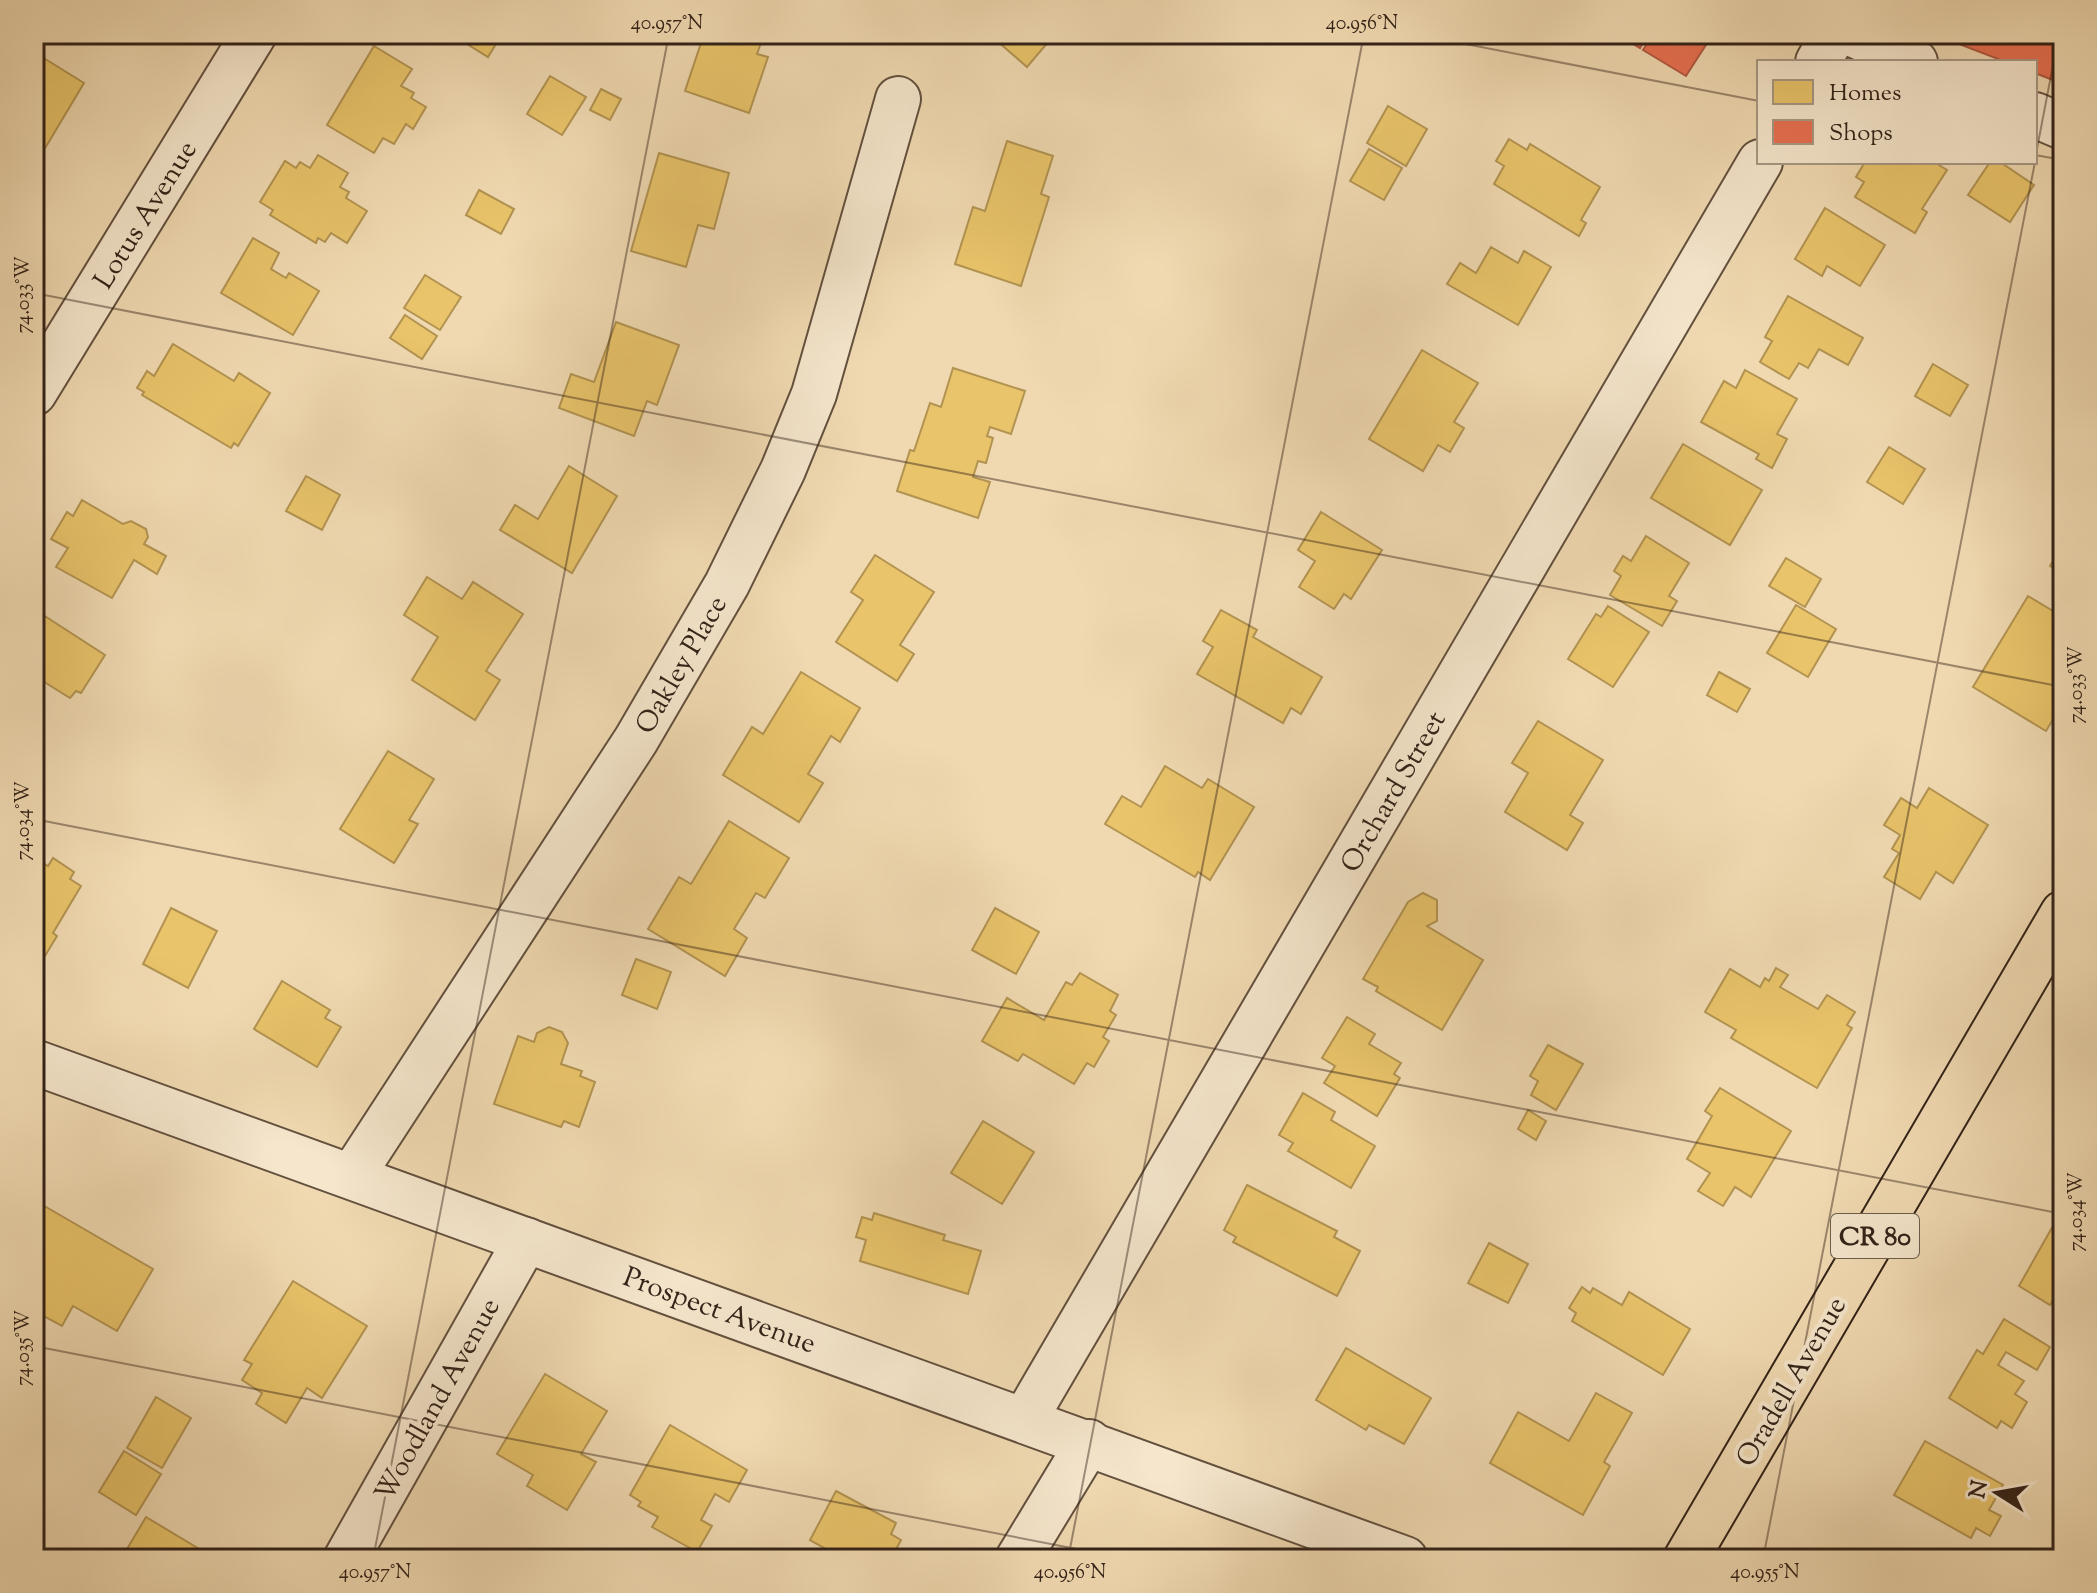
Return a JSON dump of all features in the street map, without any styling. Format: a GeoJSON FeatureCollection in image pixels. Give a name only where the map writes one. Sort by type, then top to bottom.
{"type":"FeatureCollection","features":[{"type":"Feature","properties":{"kind":"main road","name":"Oradell Avenue"},"geometry":{"type":"LineString","coordinates":[[1686,1559],[2063,913]]}},
{"type":"Feature","properties":{"kind":"street","name":"Lotus Avenue"},"geometry":{"type":"LineString","coordinates":[[34,393],[254,34]]}},
{"type":"Feature","properties":{"kind":"street"},"geometry":{"type":"LineString","coordinates":[[1819,60],[1834,34]]}},
{"type":"Feature","properties":{"kind":"street"},"geometry":{"type":"LineString","coordinates":[[1852,34],[1910,60]]}},
{"type":"Feature","properties":{"kind":"street","name":"Oakley Place"},"geometry":{"type":"LineString","coordinates":[[352,1176],[636,740],[727,584],[783,470],[814,394],[898,99]]}},
{"type":"Feature","properties":{"kind":"street"},"geometry":{"type":"LineString","coordinates":[[2037,116],[2063,127]]}},
{"type":"Feature","properties":{"kind":"street","name":"Orchard Street"},"geometry":{"type":"LineString","coordinates":[[1025,1419],[1759,164]]}},
{"type":"Feature","properties":{"kind":"street","name":"Prospect Avenue"},"geometry":{"type":"LineString","coordinates":[[37,1068],[352,1176],[1405,1559]]}},
{"type":"Feature","properties":{"kind":"street","name":"Woodland Avenue"},"geometry":{"type":"LineString","coordinates":[[346,1559],[526,1240]]}},
{"type":"Feature","properties":{"kind":"street"},"geometry":{"type":"LineString","coordinates":[[1018,1559],[1089,1442]]}},
{"type":"Feature","properties":{"kind":"building: Homes"},"geometry":{"type":"Polygon","coordinates":[[[451,34],[502,34],[488,57],[451,34]]]}},
{"type":"Feature","properties":{"kind":"building: Homes"},"geometry":{"type":"Polygon","coordinates":[[[704,34],[764,34],[757,54],[768,57],[749,113],[685,91],[704,34]]]}},
{"type":"Feature","properties":{"kind":"building: Homes"},"geometry":{"type":"Polygon","coordinates":[[[989,34],[1055,34],[1027,67],[989,34]]]}},
{"type":"Feature","properties":{"kind":"building: Homes"},"geometry":{"type":"Polygon","coordinates":[[[374,46],[412,69],[401,86],[414,93],[411,98],[426,107],[413,129],[406,124],[394,144],[383,138],[374,153],[327,125],[374,46]]]}},
{"type":"Feature","properties":{"kind":"building: Homes"},"geometry":{"type":"Polygon","coordinates":[[[34,52],[84,83],[44,150],[34,144],[34,52]]]}},
{"type":"Feature","properties":{"kind":"building: Homes"},"geometry":{"type":"Polygon","coordinates":[[[550,76],[586,97],[562,135],[527,114],[550,76]]]}},
{"type":"Feature","properties":{"kind":"building: Homes"},"geometry":{"type":"Polygon","coordinates":[[[601,89],[621,99],[610,120],[590,110],[601,89]]]}},
{"type":"Feature","properties":{"kind":"building: Homes"},"geometry":{"type":"Polygon","coordinates":[[[1388,106],[1427,129],[1406,166],[1367,143],[1388,106]]]}},
{"type":"Feature","properties":{"kind":"building: Homes"},"geometry":{"type":"Polygon","coordinates":[[[1509,139],[1527,150],[1530,144],[1600,187],[1581,220],[1586,223],[1579,236],[1494,184],[1504,166],[1496,161],[1509,139]]]}},
{"type":"Feature","properties":{"kind":"building: Homes"},"geometry":{"type":"Polygon","coordinates":[[[1007,141],[1053,156],[1041,194],[1049,197],[1021,286],[955,264],[973,207],[985,211],[1007,141]]]}},
{"type":"Feature","properties":{"kind":"building: Homes"},"geometry":{"type":"Polygon","coordinates":[[[1369,149],[1402,168],[1384,200],[1350,181],[1369,149]]]}},
{"type":"Feature","properties":{"kind":"building: Homes"},"geometry":{"type":"Polygon","coordinates":[[[659,153],[729,173],[714,229],[698,225],[686,267],[631,251],[659,153]]]}},
{"type":"Feature","properties":{"kind":"building: Homes"},"geometry":{"type":"Polygon","coordinates":[[[318,155],[348,173],[340,187],[349,192],[346,198],[367,211],[347,243],[331,233],[325,242],[318,238],[316,243],[270,215],[273,210],[260,202],[285,161],[296,168],[300,162],[310,168],[318,155]]]}},
{"type":"Feature","properties":{"kind":"building: Homes"},"geometry":{"type":"Polygon","coordinates":[[[1864,164],[1937,164],[1947,170],[1922,209],[1927,212],[1915,233],[1855,197],[1864,182],[1856,177],[1864,164]]]}},
{"type":"Feature","properties":{"kind":"building: Homes"},"geometry":{"type":"Polygon","coordinates":[[[1989,164],[2003,164],[2034,185],[2010,222],[1968,195],[1989,164]]]}},
{"type":"Feature","properties":{"kind":"building: Homes"},"geometry":{"type":"Polygon","coordinates":[[[479,190],[514,209],[501,234],[466,215],[479,190]]]}},
{"type":"Feature","properties":{"kind":"building: Homes"},"geometry":{"type":"Polygon","coordinates":[[[1825,208],[1885,245],[1860,286],[1827,266],[1822,276],[1795,259],[1825,208]]]}},
{"type":"Feature","properties":{"kind":"building: Homes"},"geometry":{"type":"Polygon","coordinates":[[[253,238],[279,253],[271,269],[286,278],[289,273],[319,291],[293,335],[221,293],[253,238]]]}},
{"type":"Feature","properties":{"kind":"building: Homes"},"geometry":{"type":"Polygon","coordinates":[[[1491,247],[1518,263],[1524,251],[1551,267],[1518,325],[1447,284],[1460,263],[1476,273],[1491,247]]]}},
{"type":"Feature","properties":{"kind":"building: Homes"},"geometry":{"type":"Polygon","coordinates":[[[425,275],[461,297],[440,330],[404,308],[425,275]]]}},
{"type":"Feature","properties":{"kind":"building: Homes"},"geometry":{"type":"Polygon","coordinates":[[[1788,296],[1863,338],[1848,365],[1819,349],[1808,368],[1799,363],[1789,379],[1760,362],[1772,341],[1765,337],[1788,296]]]}},
{"type":"Feature","properties":{"kind":"building: Homes"},"geometry":{"type":"Polygon","coordinates":[[[405,315],[437,336],[422,359],[390,338],[405,315]]]}},
{"type":"Feature","properties":{"kind":"building: Homes"},"geometry":{"type":"Polygon","coordinates":[[[616,322],[679,345],[657,405],[647,401],[634,436],[559,408],[571,374],[594,382],[616,322]]]}},
{"type":"Feature","properties":{"kind":"building: Homes"},"geometry":{"type":"Polygon","coordinates":[[[173,344],[234,381],[239,373],[270,393],[238,446],[234,443],[231,448],[142,395],[144,392],[137,388],[147,371],[154,376],[173,344]]]}},
{"type":"Feature","properties":{"kind":"building: Homes"},"geometry":{"type":"Polygon","coordinates":[[[1422,350],[1478,383],[1454,422],[1464,428],[1450,452],[1438,445],[1423,471],[1369,439],[1422,350]]]}},
{"type":"Feature","properties":{"kind":"building: Homes"},"geometry":{"type":"Polygon","coordinates":[[[1933,364],[1968,385],[1950,416],[1915,396],[1933,364]]]}},
{"type":"Feature","properties":{"kind":"building: Homes"},"geometry":{"type":"Polygon","coordinates":[[[953,368],[1025,391],[1011,434],[990,427],[987,436],[993,438],[986,463],[978,461],[973,477],[990,482],[978,518],[897,491],[930,403],[941,407],[953,368]]]}},
{"type":"Feature","properties":{"kind":"building: Homes"},"geometry":{"type":"Polygon","coordinates":[[[1745,370],[1797,399],[1777,434],[1787,439],[1772,468],[1756,459],[1759,454],[1701,422],[1724,381],[1736,388],[1745,370]]]}},
{"type":"Feature","properties":{"kind":"building: Homes"},"geometry":{"type":"Polygon","coordinates":[[[1683,444],[1762,490],[1730,545],[1651,498],[1683,444]]]}},
{"type":"Feature","properties":{"kind":"building: Homes"},"geometry":{"type":"Polygon","coordinates":[[[1889,447],[1925,469],[1903,504],[1867,482],[1889,447]]]}},
{"type":"Feature","properties":{"kind":"building: Homes"},"geometry":{"type":"Polygon","coordinates":[[[569,466],[617,496],[572,573],[500,530],[515,505],[538,519],[569,466]]]}},
{"type":"Feature","properties":{"kind":"building: Homes"},"geometry":{"type":"Polygon","coordinates":[[[306,476],[340,495],[322,530],[286,511],[306,476]]]}},
{"type":"Feature","properties":{"kind":"building: Homes"},"geometry":{"type":"Polygon","coordinates":[[[82,500],[123,524],[131,521],[146,529],[148,537],[144,544],[166,556],[157,574],[134,560],[112,598],[56,567],[68,548],[51,539],[67,512],[73,516],[82,500]]]}},
{"type":"Feature","properties":{"kind":"building: Homes"},"geometry":{"type":"Polygon","coordinates":[[[1321,512],[1382,550],[1351,599],[1344,594],[1334,609],[1299,587],[1315,561],[1298,550],[1321,512]]]}},
{"type":"Feature","properties":{"kind":"building: Homes"},"geometry":{"type":"Polygon","coordinates":[[[1646,536],[1689,563],[1669,596],[1677,601],[1662,626],[1610,595],[1621,576],[1614,571],[1623,556],[1631,561],[1646,536]]]}},
{"type":"Feature","properties":{"kind":"building: Homes"},"geometry":{"type":"Polygon","coordinates":[[[2063,545],[2063,574],[2050,566],[2063,545]]]}},
{"type":"Feature","properties":{"kind":"building: Homes"},"geometry":{"type":"Polygon","coordinates":[[[875,555],[934,592],[900,645],[914,654],[897,681],[836,642],[863,600],[851,592],[875,555]]]}},
{"type":"Feature","properties":{"kind":"building: Homes"},"geometry":{"type":"Polygon","coordinates":[[[1786,558],[1821,579],[1805,607],[1769,586],[1786,558]]]}},
{"type":"Feature","properties":{"kind":"building: Homes"},"geometry":{"type":"Polygon","coordinates":[[[427,577],[462,599],[473,582],[523,614],[486,671],[500,680],[475,720],[412,680],[438,637],[404,615],[427,577]]]}},
{"type":"Feature","properties":{"kind":"building: Homes"},"geometry":{"type":"Polygon","coordinates":[[[2028,596],[2063,617],[2063,703],[2046,731],[1973,687],[2028,596]]]}},
{"type":"Feature","properties":{"kind":"building: Homes"},"geometry":{"type":"Polygon","coordinates":[[[1796,605],[1836,629],[1808,677],[1767,653],[1796,605]]]}},
{"type":"Feature","properties":{"kind":"building: Homes"},"geometry":{"type":"Polygon","coordinates":[[[1608,606],[1649,632],[1613,687],[1568,659],[1596,614],[1601,617],[1608,606]]]}},
{"type":"Feature","properties":{"kind":"building: Homes"},"geometry":{"type":"Polygon","coordinates":[[[34,609],[105,655],[81,693],[76,691],[70,698],[41,680],[34,691],[34,609]]]}},
{"type":"Feature","properties":{"kind":"building: Homes"},"geometry":{"type":"Polygon","coordinates":[[[1221,610],[1257,630],[1253,637],[1322,677],[1301,714],[1291,708],[1283,723],[1197,674],[1213,647],[1203,641],[1221,610]]]}},
{"type":"Feature","properties":{"kind":"building: Homes"},"geometry":{"type":"Polygon","coordinates":[[[801,672],[860,708],[840,742],[831,736],[808,774],[823,783],[799,822],[723,775],[752,727],[763,734],[801,672]]]}},
{"type":"Feature","properties":{"kind":"building: Homes"},"geometry":{"type":"Polygon","coordinates":[[[1719,672],[1750,689],[1737,712],[1707,695],[1719,672]]]}},
{"type":"Feature","properties":{"kind":"building: Homes"},"geometry":{"type":"Polygon","coordinates":[[[1538,721],[1603,760],[1570,815],[1583,823],[1567,850],[1505,812],[1528,773],[1512,763],[1538,721]]]}},
{"type":"Feature","properties":{"kind":"building: Homes"},"geometry":{"type":"Polygon","coordinates":[[[388,751],[434,779],[409,820],[418,824],[394,863],[340,829],[388,751]]]}},
{"type":"Feature","properties":{"kind":"building: Homes"},"geometry":{"type":"Polygon","coordinates":[[[1165,766],[1202,788],[1208,779],[1254,807],[1210,880],[1198,872],[1195,877],[1105,824],[1122,796],[1141,807],[1165,766]]]}},
{"type":"Feature","properties":{"kind":"building: Homes"},"geometry":{"type":"Polygon","coordinates":[[[1929,788],[1988,825],[1953,883],[1936,872],[1920,899],[1884,877],[1899,853],[1892,849],[1900,835],[1884,825],[1901,798],[1917,808],[1929,788]]]}},
{"type":"Feature","properties":{"kind":"building: Homes"},"geometry":{"type":"Polygon","coordinates":[[[729,821],[789,858],[765,898],[756,893],[734,929],[747,938],[725,976],[648,929],[679,877],[691,884],[729,821]]]}},
{"type":"Feature","properties":{"kind":"building: Homes"},"geometry":{"type":"Polygon","coordinates":[[[34,857],[48,866],[53,858],[74,872],[70,879],[81,886],[53,933],[57,936],[45,956],[34,950],[34,857]]]}},
{"type":"Feature","properties":{"kind":"building: Homes"},"geometry":{"type":"Polygon","coordinates":[[[1423,893],[1437,900],[1437,921],[1427,926],[1483,960],[1442,1030],[1376,991],[1378,987],[1363,979],[1408,902],[1423,893]]]}},
{"type":"Feature","properties":{"kind":"building: Homes"},"geometry":{"type":"Polygon","coordinates":[[[171,908],[217,931],[188,988],[143,964],[171,908]]]}},
{"type":"Feature","properties":{"kind":"building: Homes"},"geometry":{"type":"Polygon","coordinates":[[[995,908],[1039,932],[1016,974],[972,950],[995,908]]]}},
{"type":"Feature","properties":{"kind":"building: Homes"},"geometry":{"type":"Polygon","coordinates":[[[636,959],[671,972],[657,1009],[622,995],[636,959]]]}},
{"type":"Feature","properties":{"kind":"building: Homes"},"geometry":{"type":"Polygon","coordinates":[[[1776,968],[1788,975],[1780,987],[1818,1009],[1827,995],[1855,1012],[1847,1025],[1852,1028],[1817,1088],[1731,1038],[1736,1030],[1705,1012],[1730,969],[1760,987],[1765,978],[1769,981],[1776,968]]]}},
{"type":"Feature","properties":{"kind":"building: Homes"},"geometry":{"type":"Polygon","coordinates":[[[1080,973],[1118,995],[1110,1011],[1116,1015],[1103,1037],[1109,1041],[1094,1067],[1087,1063],[1074,1084],[1023,1054],[1018,1061],[982,1041],[1007,998],[1044,1020],[1066,982],[1072,985],[1080,973]]]}},
{"type":"Feature","properties":{"kind":"building: Homes"},"geometry":{"type":"Polygon","coordinates":[[[282,981],[330,1010],[325,1018],[341,1027],[317,1067],[254,1029],[282,981]]]}},
{"type":"Feature","properties":{"kind":"building: Homes"},"geometry":{"type":"Polygon","coordinates":[[[1347,1017],[1375,1034],[1369,1044],[1401,1063],[1394,1074],[1400,1078],[1377,1116],[1324,1083],[1335,1066],[1322,1058],[1347,1017]]]}},
{"type":"Feature","properties":{"kind":"building: Homes"},"geometry":{"type":"Polygon","coordinates":[[[549,1027],[562,1032],[568,1043],[561,1064],[582,1071],[580,1076],[595,1082],[579,1127],[564,1121],[561,1127],[494,1104],[518,1036],[534,1042],[537,1033],[549,1027]]]}},
{"type":"Feature","properties":{"kind":"building: Homes"},"geometry":{"type":"Polygon","coordinates":[[[1548,1045],[1583,1064],[1556,1110],[1531,1095],[1538,1081],[1530,1076],[1548,1045]]]}},
{"type":"Feature","properties":{"kind":"building: Homes"},"geometry":{"type":"Polygon","coordinates":[[[1720,1088],[1791,1131],[1751,1197],[1735,1187],[1723,1206],[1698,1191],[1710,1173],[1687,1159],[1712,1116],[1705,1111],[1720,1088]]]}},
{"type":"Feature","properties":{"kind":"building: Homes"},"geometry":{"type":"Polygon","coordinates":[[[1303,1093],[1335,1112],[1331,1120],[1375,1146],[1351,1188],[1288,1151],[1293,1143],[1279,1135],[1303,1093]]]}},
{"type":"Feature","properties":{"kind":"building: Homes"},"geometry":{"type":"Polygon","coordinates":[[[1528,1110],[1546,1121],[1536,1140],[1518,1129],[1528,1110]]]}},
{"type":"Feature","properties":{"kind":"building: Homes"},"geometry":{"type":"Polygon","coordinates":[[[983,1121],[1034,1152],[1002,1204],[951,1173],[983,1121]]]}},
{"type":"Feature","properties":{"kind":"building: Homes"},"geometry":{"type":"Polygon","coordinates":[[[1247,1185],[1337,1231],[1334,1237],[1360,1251],[1337,1296],[1233,1242],[1236,1237],[1224,1230],[1247,1185]]]}},
{"type":"Feature","properties":{"kind":"building: Homes"},"geometry":{"type":"Polygon","coordinates":[[[34,1200],[153,1269],[117,1331],[73,1306],[62,1326],[34,1311],[34,1304],[43,1289],[34,1283],[34,1200]]]}},
{"type":"Feature","properties":{"kind":"building: Homes"},"geometry":{"type":"Polygon","coordinates":[[[2062,1210],[2063,1283],[2050,1305],[2019,1286],[2062,1210]]]}},
{"type":"Feature","properties":{"kind":"building: Homes"},"geometry":{"type":"Polygon","coordinates":[[[874,1213],[945,1235],[943,1240],[981,1251],[968,1294],[860,1261],[866,1240],[856,1237],[862,1217],[872,1220],[874,1213]]]}},
{"type":"Feature","properties":{"kind":"building: Homes"},"geometry":{"type":"Polygon","coordinates":[[[1489,1243],[1528,1264],[1508,1303],[1468,1283],[1489,1243]]]}},
{"type":"Feature","properties":{"kind":"building: Homes"},"geometry":{"type":"Polygon","coordinates":[[[293,1281],[367,1326],[322,1398],[307,1388],[286,1423],[256,1404],[262,1393],[242,1380],[252,1364],[244,1360],[293,1281]]]}},
{"type":"Feature","properties":{"kind":"building: Homes"},"geometry":{"type":"Polygon","coordinates":[[[1582,1287],[1590,1293],[1593,1288],[1622,1305],[1629,1292],[1690,1329],[1663,1375],[1572,1321],[1576,1313],[1569,1308],[1582,1287]]]}},
{"type":"Feature","properties":{"kind":"building: Homes"},"geometry":{"type":"Polygon","coordinates":[[[2004,1319],[2050,1347],[2037,1370],[2006,1352],[1998,1365],[2024,1381],[2015,1394],[2027,1402],[2012,1428],[2001,1421],[1997,1428],[1949,1398],[1977,1350],[1983,1354],[2004,1319]]]}},
{"type":"Feature","properties":{"kind":"building: Homes"},"geometry":{"type":"Polygon","coordinates":[[[1346,1348],[1431,1398],[1404,1444],[1369,1425],[1366,1430],[1316,1400],[1346,1348]]]}},
{"type":"Feature","properties":{"kind":"building: Homes"},"geometry":{"type":"Polygon","coordinates":[[[545,1374],[607,1411],[581,1454],[596,1462],[567,1510],[527,1486],[533,1475],[497,1454],[545,1374]]]}},
{"type":"Feature","properties":{"kind":"building: Homes"},"geometry":{"type":"Polygon","coordinates":[[[1596,1393],[1632,1413],[1604,1462],[1610,1466],[1583,1515],[1490,1463],[1518,1412],[1569,1441],[1596,1393]]]}},
{"type":"Feature","properties":{"kind":"building: Homes"},"geometry":{"type":"Polygon","coordinates":[[[156,1397],[191,1418],[162,1468],[127,1448],[156,1397]]]}},
{"type":"Feature","properties":{"kind":"building: Homes"},"geometry":{"type":"Polygon","coordinates":[[[670,1425],[747,1470],[729,1502],[715,1494],[701,1520],[712,1526],[697,1552],[652,1527],[658,1517],[638,1506],[641,1502],[630,1495],[670,1425]]]}},
{"type":"Feature","properties":{"kind":"building: Homes"},"geometry":{"type":"Polygon","coordinates":[[[1925,1441],[2003,1485],[1989,1510],[2001,1516],[1990,1536],[1976,1528],[1971,1538],[1894,1495],[1925,1441]]]}},
{"type":"Feature","properties":{"kind":"building: Homes"},"geometry":{"type":"Polygon","coordinates":[[[124,1451],[161,1474],[136,1515],[99,1492],[124,1451]]]}},
{"type":"Feature","properties":{"kind":"building: Homes"},"geometry":{"type":"Polygon","coordinates":[[[836,1491],[896,1523],[891,1534],[901,1540],[891,1559],[818,1559],[824,1548],[810,1540],[836,1491]]]}},
{"type":"Feature","properties":{"kind":"building: Homes"},"geometry":{"type":"Polygon","coordinates":[[[146,1517],[201,1550],[196,1559],[121,1559],[146,1517]]]}},
{"type":"Feature","properties":{"kind":"building: Shops"},"geometry":{"type":"Polygon","coordinates":[[[1617,34],[1648,34],[1640,48],[1617,34]]]}},
{"type":"Feature","properties":{"kind":"building: Shops"},"geometry":{"type":"Polygon","coordinates":[[[1653,34],[1706,34],[1711,37],[1686,76],[1643,50],[1653,34]]]}},
{"type":"Feature","properties":{"kind":"building: Shops"},"geometry":{"type":"Polygon","coordinates":[[[1949,34],[2063,34],[2063,84],[2037,74],[2037,60],[2001,60],[1946,39],[1949,34]]]}}]}
